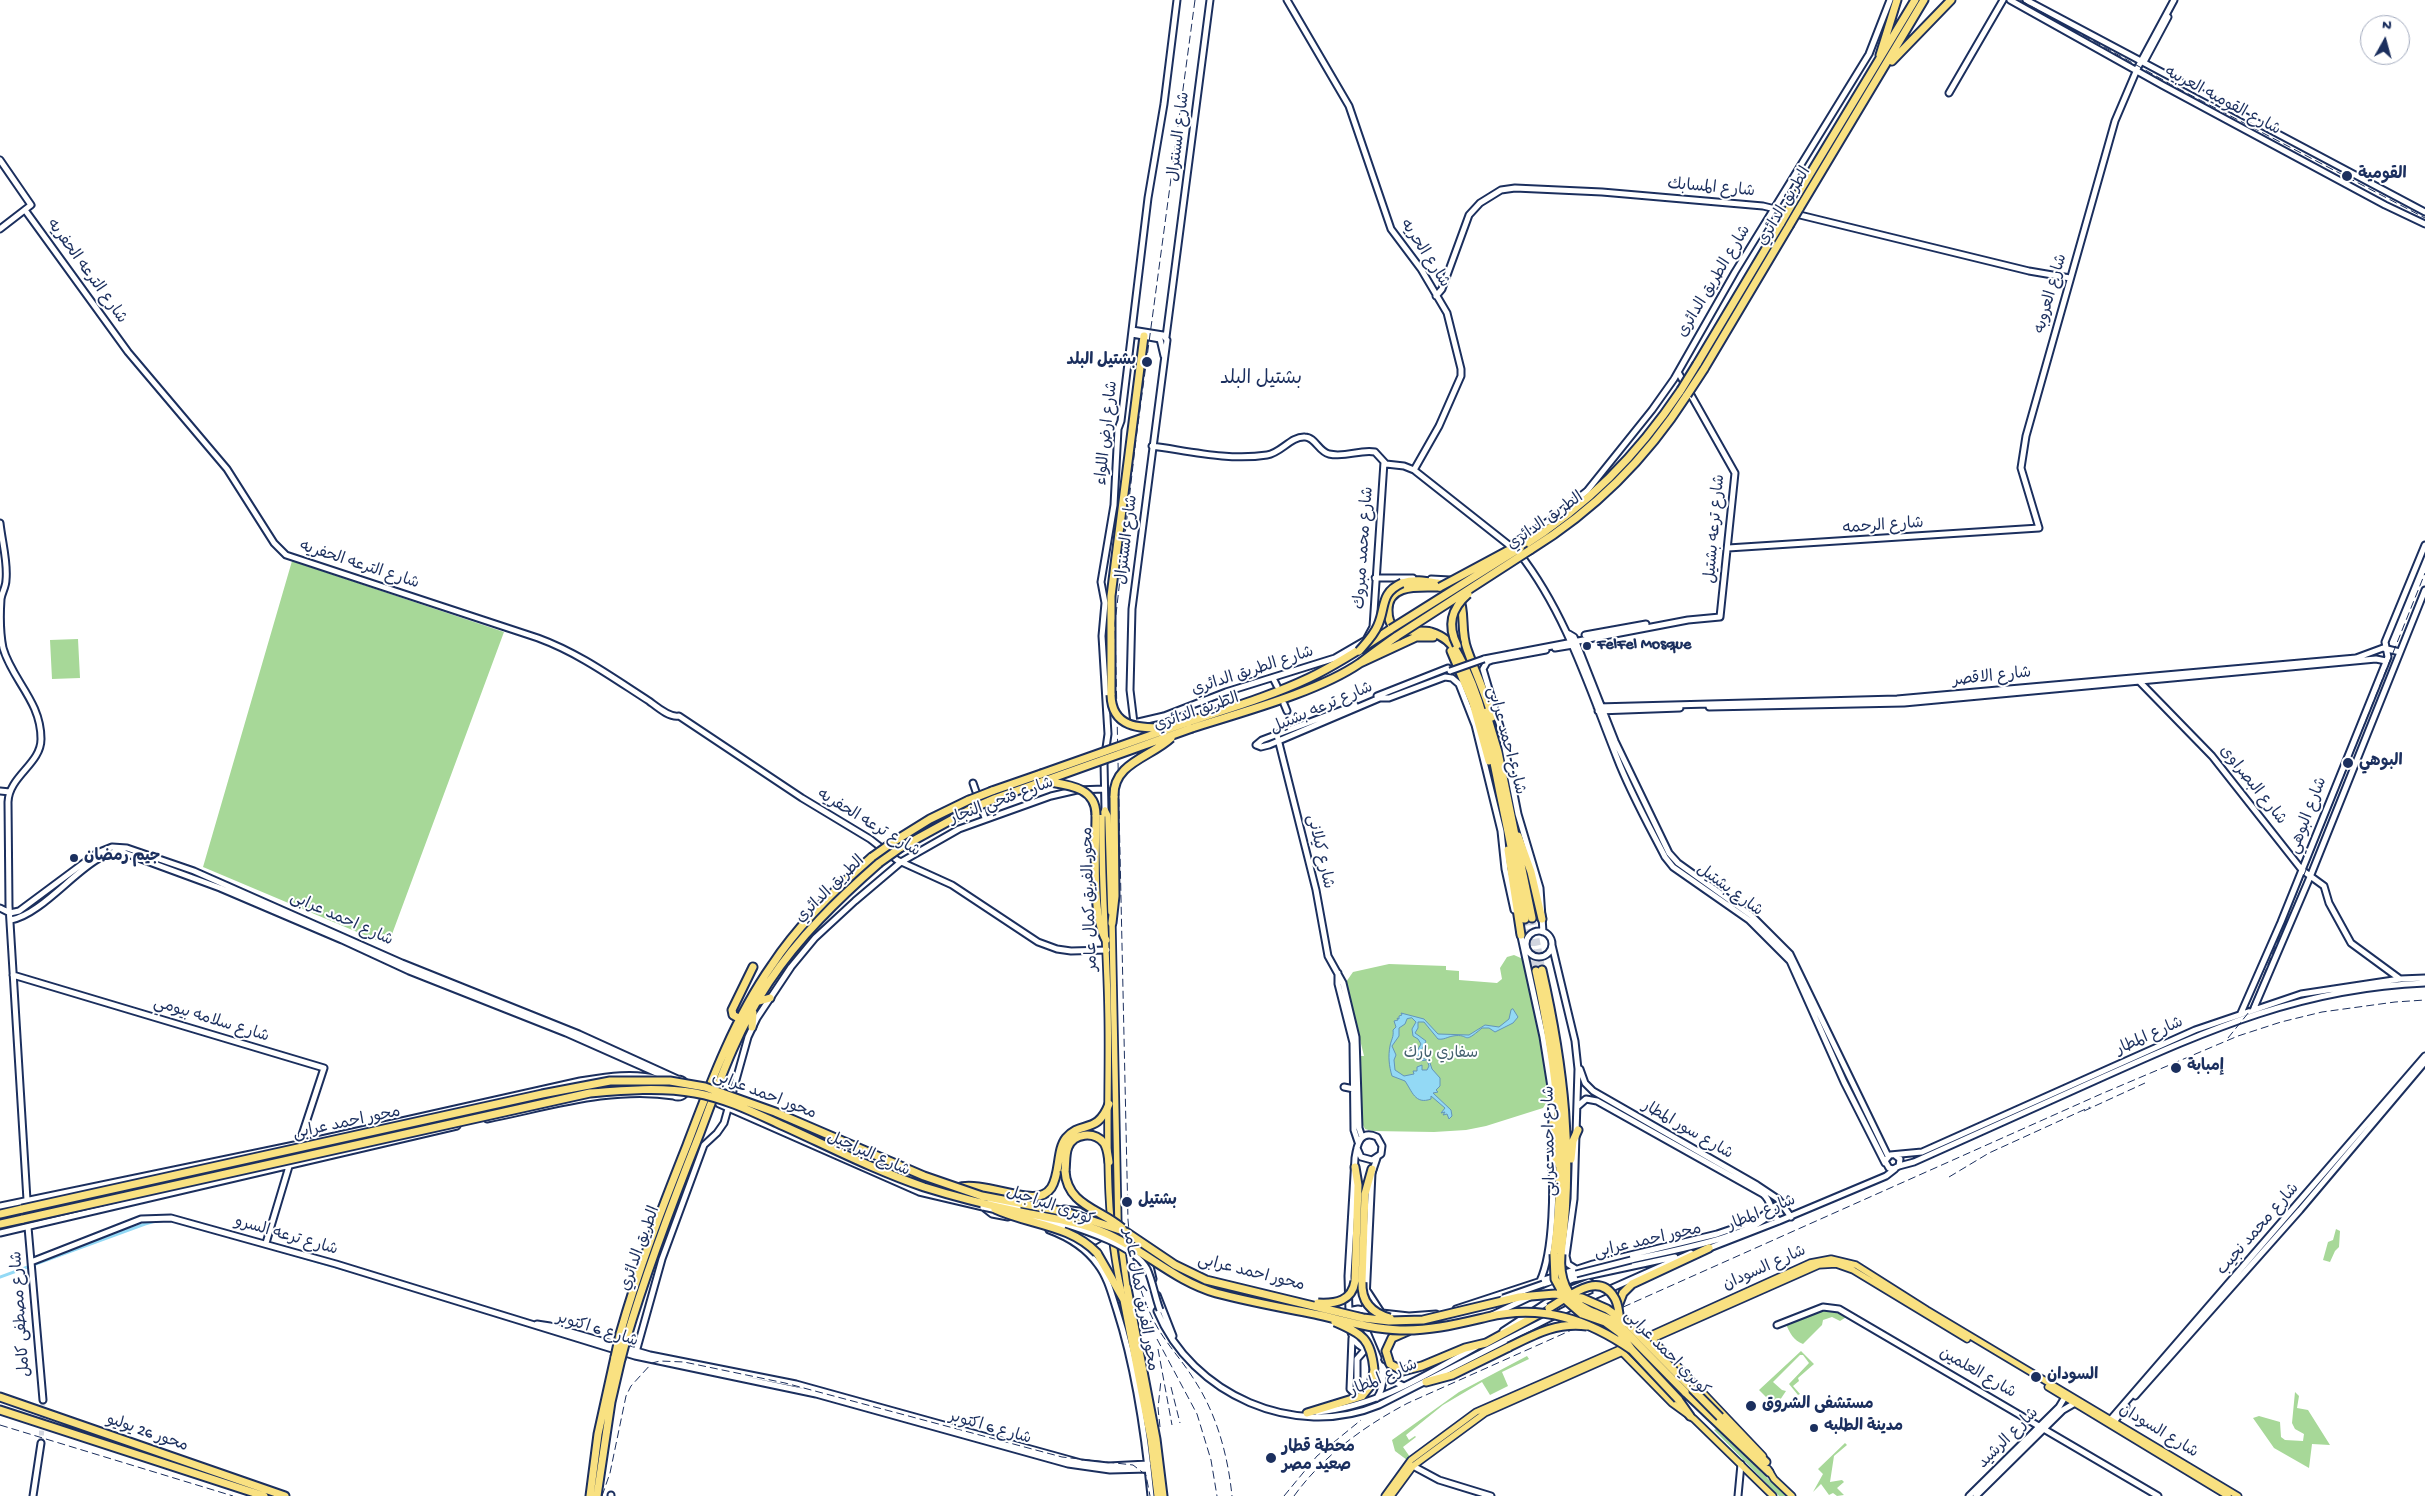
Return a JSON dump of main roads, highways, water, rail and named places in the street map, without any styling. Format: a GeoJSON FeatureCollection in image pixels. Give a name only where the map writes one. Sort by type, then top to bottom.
{"type":"FeatureCollection","features":[{"type":"Feature","properties":{"kind":"highway"},"geometry":{"type":"LineString","coordinates":[[1882,64],[1897,0]]}},
{"type":"Feature","properties":{"kind":"highway","name":"الطريق الدائري"},"geometry":{"type":"LineString","coordinates":[[1882,64],[1915,0]]}},
{"type":"Feature","properties":{"kind":"highway","name":"الطريق الدائري"},"geometry":{"type":"LineString","coordinates":[[592,1495],[623,1337],[655,1238],[701,1108],[740,1018],[776,965],[822,904],[872,858],[893,842],[930,819],[969,800],[993,795],[1173,731],[1293,694],[1360,663],[1397,636],[1572,523],[1609,491],[1654,442],[1700,366],[1792,204],[1924,0]]}},
{"type":"Feature","properties":{"kind":"highway"},"geometry":{"type":"LineString","coordinates":[[1882,64],[1951,0]]}},
{"type":"Feature","properties":{"kind":"highway","name":"الطريق الدائري"},"geometry":{"type":"LineString","coordinates":[[1700,366],[1800,209],[1867,88]]}},
{"type":"Feature","properties":{"kind":"highway"},"geometry":{"type":"LineString","coordinates":[[1144,336],[1107,618],[1111,695],[1116,714],[1128,724],[1173,731]]}},
{"type":"Feature","properties":{"kind":"highway","name":"الطريق الدائري"},"geometry":{"type":"LineString","coordinates":[[1191,725],[1323,671],[1359,651],[1392,627],[1519,550],[1561,520],[1612,477],[1684,393]]}},
{"type":"Feature","properties":{"kind":"highway"},"geometry":{"type":"LineString","coordinates":[[1392,627],[1388,608],[1395,594],[1412,587],[1440,587],[1449,584],[1488,560],[1519,550]]}},
{"type":"Feature","properties":{"kind":"highway"},"geometry":{"type":"LineString","coordinates":[[1359,651],[1377,627],[1387,595],[1405,580],[1419,579],[1445,586],[1454,591],[1460,599],[1464,640],[1491,713],[1498,752]]}},
{"type":"Feature","properties":{"kind":"highway","name":"شارع احمد عرابى"},"geometry":{"type":"LineString","coordinates":[[1478,585],[1459,603],[1453,614],[1451,630],[1479,692],[1498,752],[1528,919]]}},
{"type":"Feature","properties":{"kind":"highway","name":"شارع احمد عرابى"},"geometry":{"type":"LineString","coordinates":[[1392,627],[1406,632],[1426,631],[1438,634],[1454,647],[1466,669],[1480,710],[1511,832]]}},
{"type":"Feature","properties":{"kind":"highway"},"geometry":{"type":"LineString","coordinates":[[1360,663],[1416,638],[1430,637],[1444,642],[1453,654],[1473,703],[1489,761],[1496,770]]}},
{"type":"Feature","properties":{"kind":"highway"},"geometry":{"type":"LineString","coordinates":[[1112,923],[1115,784],[1125,768],[1156,750],[1173,731]]}},
{"type":"Feature","properties":{"kind":"highway"},"geometry":{"type":"LineString","coordinates":[[1042,778],[1080,788],[1088,794],[1095,805],[1098,904],[1100,926],[1106,940]]}},
{"type":"Feature","properties":{"kind":"highway","name":"الطريق الدائري"},"geometry":{"type":"LineString","coordinates":[[786,952],[879,863],[900,848],[993,795]]}},
{"type":"Feature","properties":{"kind":"highway"},"geometry":{"type":"LineString","coordinates":[[1511,832],[1520,840],[1531,872],[1542,919]]}},
{"type":"Feature","properties":{"kind":"highway"},"geometry":{"type":"LineString","coordinates":[[1511,832],[1509,868],[1523,939]]}},
{"type":"Feature","properties":{"kind":"highway","name":"الطريق الدائري"},"geometry":{"type":"LineString","coordinates":[[660,1224],[728,1060],[776,965]]}},
{"type":"Feature","properties":{"kind":"highway"},"geometry":{"type":"LineString","coordinates":[[740,1018],[733,1015],[732,1010],[753,967]]}},
{"type":"Feature","properties":{"kind":"highway","name":"شارع احمد عرابى"},"geometry":{"type":"LineString","coordinates":[[1539,970],[1562,1068],[1566,1117],[1568,1172],[1557,1254],[1560,1122],[1556,1078],[1539,970]]}},
{"type":"Feature","properties":{"kind":"highway"},"geometry":{"type":"LineString","coordinates":[[752,1027],[755,1005],[770,998]]}},
{"type":"Feature","properties":{"kind":"highway","name":"محور احمد عرابى"},"geometry":{"type":"LineString","coordinates":[[0,1214],[542,1094],[610,1081],[686,1083],[725,1093],[775,1112],[902,1168],[957,1188],[996,1199],[1078,1216],[1126,1232],[1175,1265],[1200,1278],[1305,1302],[1363,1318],[1398,1321],[1438,1318],[1519,1297],[1555,1294],[1575,1296],[1601,1305],[1628,1324],[1766,1462]]}},
{"type":"Feature","properties":{"kind":"highway","name":"محور احمد عرابى"},"geometry":{"type":"LineString","coordinates":[[0,1224],[590,1093],[628,1090],[690,1092],[722,1100],[922,1186],[982,1203],[1068,1220],[1103,1231],[1129,1244],[1177,1276],[1213,1292],[1373,1327],[1411,1330],[1439,1328],[1489,1316],[1520,1313],[1552,1315],[1575,1319],[1597,1328],[1632,1350]]}},
{"type":"Feature","properties":{"kind":"highway"},"geometry":{"type":"LineString","coordinates":[[957,1188],[968,1186],[1029,1197],[1042,1194],[1056,1179],[1060,1149],[1065,1139],[1075,1132],[1098,1122],[1109,1104]]}},
{"type":"Feature","properties":{"kind":"highway"},"geometry":{"type":"LineString","coordinates":[[1553,1124],[1555,1156],[1560,1165]]}},
{"type":"Feature","properties":{"kind":"highway"},"geometry":{"type":"LineString","coordinates":[[1568,1172],[1573,1141],[1578,1130]]}},
{"type":"Feature","properties":{"kind":"highway"},"geometry":{"type":"LineString","coordinates":[[1109,1162],[1106,1147],[1098,1138],[1087,1135],[1076,1138],[1066,1152],[1066,1183],[1076,1198],[1126,1232]]}},
{"type":"Feature","properties":{"kind":"highway"},"geometry":{"type":"LineString","coordinates":[[1305,1302],[1338,1302],[1349,1295],[1354,1287],[1358,1185],[1355,1167]]}},
{"type":"Feature","properties":{"kind":"highway"},"geometry":{"type":"LineString","coordinates":[[1372,1169],[1365,1194],[1362,1293],[1366,1303],[1374,1311],[1398,1321]]}},
{"type":"Feature","properties":{"kind":"highway"},"geometry":{"type":"LineString","coordinates":[[982,1203],[1000,1212],[1051,1226],[1080,1239],[1097,1253],[1116,1290],[1124,1300]]}},
{"type":"Feature","properties":{"kind":"highway"},"geometry":{"type":"LineString","coordinates":[[1618,1306],[1623,1293],[1636,1282],[1709,1248]]}},
{"type":"Feature","properties":{"kind":"highway","name":"كوبري احمد عرابى"},"geometry":{"type":"LineString","coordinates":[[1557,1254],[1561,1275],[1573,1298],[1586,1309],[1612,1320],[1625,1330],[1692,1400],[1769,1472]]}},
{"type":"Feature","properties":{"kind":"highway","name":"كوبري احمد عرابى"},"geometry":{"type":"LineString","coordinates":[[1557,1254],[1555,1279],[1567,1301],[1582,1314],[1613,1327],[1623,1336],[1632,1350],[1678,1399],[1690,1416]]}},
{"type":"Feature","properties":{"kind":"highway"},"geometry":{"type":"LineString","coordinates":[[1411,1330],[1395,1336],[1386,1348],[1389,1362],[1400,1370],[1409,1370],[1465,1348],[1479,1346],[1513,1330],[1582,1289],[1593,1285],[1608,1290],[1618,1306],[1619,1316],[1625,1330]]}},
{"type":"Feature","properties":{"kind":"highway","name":"محور الفريق كمال عامر"},"geometry":{"type":"LineString","coordinates":[[1127,1288],[1130,1334],[1157,1445],[1163,1496]]}},
{"type":"Feature","properties":{"kind":"highway","name":"محور الفريق كمال عامر"},"geometry":{"type":"LineString","coordinates":[[1124,1300],[1150,1440],[1158,1496]]}},
{"type":"Feature","properties":{"kind":"highway"},"geometry":{"type":"LineString","coordinates":[[1307,1413],[1362,1396],[1371,1385],[1374,1370],[1369,1346],[1356,1331],[1319,1315]]}},
{"type":"Feature","properties":{"kind":"highway"},"geometry":{"type":"LineString","coordinates":[[1426,1382],[1452,1375],[1550,1328],[1575,1325],[1597,1328]]}},
{"type":"Feature","properties":{"kind":"highway"},"geometry":{"type":"LineString","coordinates":[[1692,1400],[1705,1395]]}},
{"type":"Feature","properties":{"kind":"highway","name":"محور 26 يوليو"},"geometry":{"type":"LineString","coordinates":[[0,1397],[286,1496]]}},
{"type":"Feature","properties":{"kind":"highway","name":"محور 26 يوليو"},"geometry":{"type":"LineString","coordinates":[[0,1410],[264,1496]]}},
{"type":"Feature","properties":{"kind":"main road","name":"محور الفريق كمال عامر"},"geometry":{"type":"LineString","coordinates":[[1124,1300],[1115,1262],[1110,1221],[1107,950],[1102,857],[1102,818],[1104,810],[1108,816],[1108,882],[1112,923],[1118,1222],[1127,1288]]}},
{"type":"Feature","properties":{"kind":"main road"},"geometry":{"type":"LineString","coordinates":[[1110,1210],[1114,1212],[1118,1210]]}},
{"type":"Feature","properties":{"kind":"main road"},"geometry":{"type":"LineString","coordinates":[[1110,1221],[1118,1222]]}},
{"type":"Feature","properties":{"kind":"main road","name":"شارع السودان"},"geometry":{"type":"LineString","coordinates":[[1840,1262],[2075,1403],[2238,1496]]}},
{"type":"Feature","properties":{"kind":"main road","name":"شارع السودان"},"geometry":{"type":"LineString","coordinates":[[1385,1496],[1405,1466],[1485,1413],[1650,1337],[1814,1267],[1840,1262],[1860,1267],[1935,1315],[2178,1462],[2228,1496]]}},
{"type":"Feature","properties":{"kind":"main road"},"geometry":{"type":"LineString","coordinates":[[1650,1337],[1757,1448],[1766,1462],[1769,1472],[1792,1496]]}},
{"type":"Feature","properties":{"kind":"main road"},"geometry":{"type":"LineString","coordinates":[[1636,1368],[1647,1353],[1660,1348]]}},
{"type":"Feature","properties":{"kind":"main road"},"geometry":{"type":"LineString","coordinates":[[1621,1351],[1672,1403],[1690,1416],[1741,1463],[1773,1496]]}},
{"type":"Feature","properties":{"kind":"main road","name":"شارع السودان"},"geometry":{"type":"LineString","coordinates":[[1392,1496],[1413,1466],[1433,1447]]}},
{"type":"Feature","properties":{"kind":"water"},"geometry":{"type":"Polygon","coordinates":[[[1513,1009],[1518,1017],[1513,1023],[1495,1032],[1489,1028],[1482,1028],[1468,1038],[1451,1036],[1438,1039],[1424,1022],[1418,1022],[1418,1028],[1415,1033],[1426,1041],[1418,1057],[1429,1060],[1432,1069],[1440,1078],[1440,1086],[1436,1090],[1438,1092],[1433,1093],[1451,1110],[1452,1116],[1449,1119],[1447,1114],[1443,1115],[1445,1112],[1441,1113],[1445,1108],[1431,1096],[1431,1099],[1418,1099],[1405,1081],[1392,1076],[1389,1050],[1393,1030],[1396,1027],[1394,1021],[1398,1020],[1397,1018],[1399,1019],[1399,1016],[1402,1015],[1401,1013],[1424,1019],[1438,1034],[1469,1035],[1485,1025],[1499,1027],[1509,1019],[1513,1009]],[[1412,1018],[1407,1019],[1405,1024],[1399,1028],[1399,1036],[1392,1046],[1396,1055],[1394,1060],[1395,1070],[1404,1076],[1414,1074],[1413,1071],[1417,1071],[1417,1067],[1422,1065],[1422,1070],[1427,1070],[1429,1066],[1427,1060],[1418,1061],[1414,1056],[1421,1044],[1413,1036],[1412,1029],[1416,1022],[1412,1018]]]}},
{"type":"Feature","properties":{"kind":"waterway"},"geometry":{"type":"LineString","coordinates":[[0,1277],[159,1220]]}},
{"type":"Feature","properties":{"kind":"waterway"},"geometry":{"type":"LineString","coordinates":[[277,1250],[332,1266]]}},
{"type":"Feature","properties":{"kind":"waterway"},"geometry":{"type":"LineString","coordinates":[[336,1267],[350,1271]]}},
{"type":"Feature","properties":{"kind":"tunnel"},"geometry":{"type":"LineString","coordinates":[[1532,918],[1542,970]]}},
{"type":"Feature","properties":{"kind":"tunnel"},"geometry":{"type":"LineString","coordinates":[[1525,919],[1536,971]]}},
{"type":"Feature","properties":{"kind":"tunnel"},"geometry":{"type":"LineString","coordinates":[[695,1096],[719,1104]]}},
{"type":"Feature","properties":{"kind":"tunnel"},"geometry":{"type":"LineString","coordinates":[[41,1443],[43,1400]]}},
{"type":"Feature","properties":{"kind":"railway"},"geometry":{"type":"LineString","coordinates":[[1195,0],[1136,439],[1115,623],[1128,1220],[1135,1269],[1146,1303],[1155,1324],[1190,1373],[1210,1408],[1228,1466],[1232,1496]]}},
{"type":"Feature","properties":{"kind":"railway"},"geometry":{"type":"LineString","coordinates":[[2020,0],[2181,90],[2425,218]]}},
{"type":"Feature","properties":{"kind":"railway"},"geometry":{"type":"LineString","coordinates":[[2228,1038],[2249,1012],[2425,573]]}},
{"type":"Feature","properties":{"kind":"railway"},"geometry":{"type":"LineString","coordinates":[[1294,1496],[1305,1481],[1345,1443],[1408,1403],[2101,1094],[2238,1036],[2281,1022],[2322,1012],[2425,1000]]}},
{"type":"Feature","properties":{"kind":"railway"},"geometry":{"type":"LineString","coordinates":[[2084,1111],[2145,1083]]}},
{"type":"Feature","properties":{"kind":"railway"},"geometry":{"type":"LineString","coordinates":[[1949,1177],[1989,1153],[2090,1107]]}},
{"type":"Feature","properties":{"kind":"railway"},"geometry":{"type":"LineString","coordinates":[[1157,1339],[1197,1414],[1211,1460],[1217,1496]]}},
{"type":"Feature","properties":{"kind":"railway"},"geometry":{"type":"LineString","coordinates":[[1158,1349],[1172,1425]]}},
{"type":"Feature","properties":{"kind":"railway"},"geometry":{"type":"LineString","coordinates":[[602,1496],[610,1473],[626,1396],[631,1386],[652,1363],[660,1361],[684,1362],[785,1383],[1062,1457],[1133,1465],[1146,1475],[1150,1496]]}},
{"type":"Feature","properties":{"kind":"railway"},"geometry":{"type":"LineString","coordinates":[[1160,1427],[1158,1408],[1161,1380]]}},
{"type":"Feature","properties":{"kind":"railway"},"geometry":{"type":"LineString","coordinates":[[1171,1387],[1180,1423]]}},
{"type":"Feature","properties":{"kind":"railway"},"geometry":{"type":"LineString","coordinates":[[1284,1496],[1317,1456],[1361,1420]]}},
{"type":"Feature","properties":{"kind":"railway"},"geometry":{"type":"LineString","coordinates":[[0,1425],[233,1496]]}},
{"type":"Feature","properties":{"kind":"place","name":"القومية"},"geometry":{"type":"Point","coordinates":[2347,176]}},
{"type":"Feature","properties":{"kind":"place","name":"بشتيل البلد"},"geometry":{"type":"Point","coordinates":[1147,362]}},
{"type":"Feature","properties":{"kind":"place","name":"FelFel Mosque"},"geometry":{"type":"Point","coordinates":[1587,646]}},
{"type":"Feature","properties":{"kind":"place","name":"البوهي"},"geometry":{"type":"Point","coordinates":[2348,763]}},
{"type":"Feature","properties":{"kind":"place","name":"جيم رمضان"},"geometry":{"type":"Point","coordinates":[74,858]}},
{"type":"Feature","properties":{"kind":"place","name":"إمبابة"},"geometry":{"type":"Point","coordinates":[2176,1068]}},
{"type":"Feature","properties":{"kind":"place","name":"بشتيل"},"geometry":{"type":"Point","coordinates":[1127,1202]}},
{"type":"Feature","properties":{"kind":"place","name":"السودان"},"geometry":{"type":"Point","coordinates":[2036,1377]}},
{"type":"Feature","properties":{"kind":"place","name":"مستشفى الشروق"},"geometry":{"type":"Point","coordinates":[1751,1406]}},
{"type":"Feature","properties":{"kind":"place","name":"مدينة الطلبه"},"geometry":{"type":"Point","coordinates":[1814,1428]}},
{"type":"Feature","properties":{"kind":"place","name":"محطة قطار صعيد مصر"},"geometry":{"type":"Point","coordinates":[1271,1458]}},
{"type":"Feature","properties":{"kind":"district","name":"بشتيل البلد"},"geometry":{"type":"Point","coordinates":[1261,380]}},
{"type":"Feature","properties":{"kind":"park label","name":"سفاري بارك"},"geometry":{"type":"Point","coordinates":[1441,1055]}}]}
